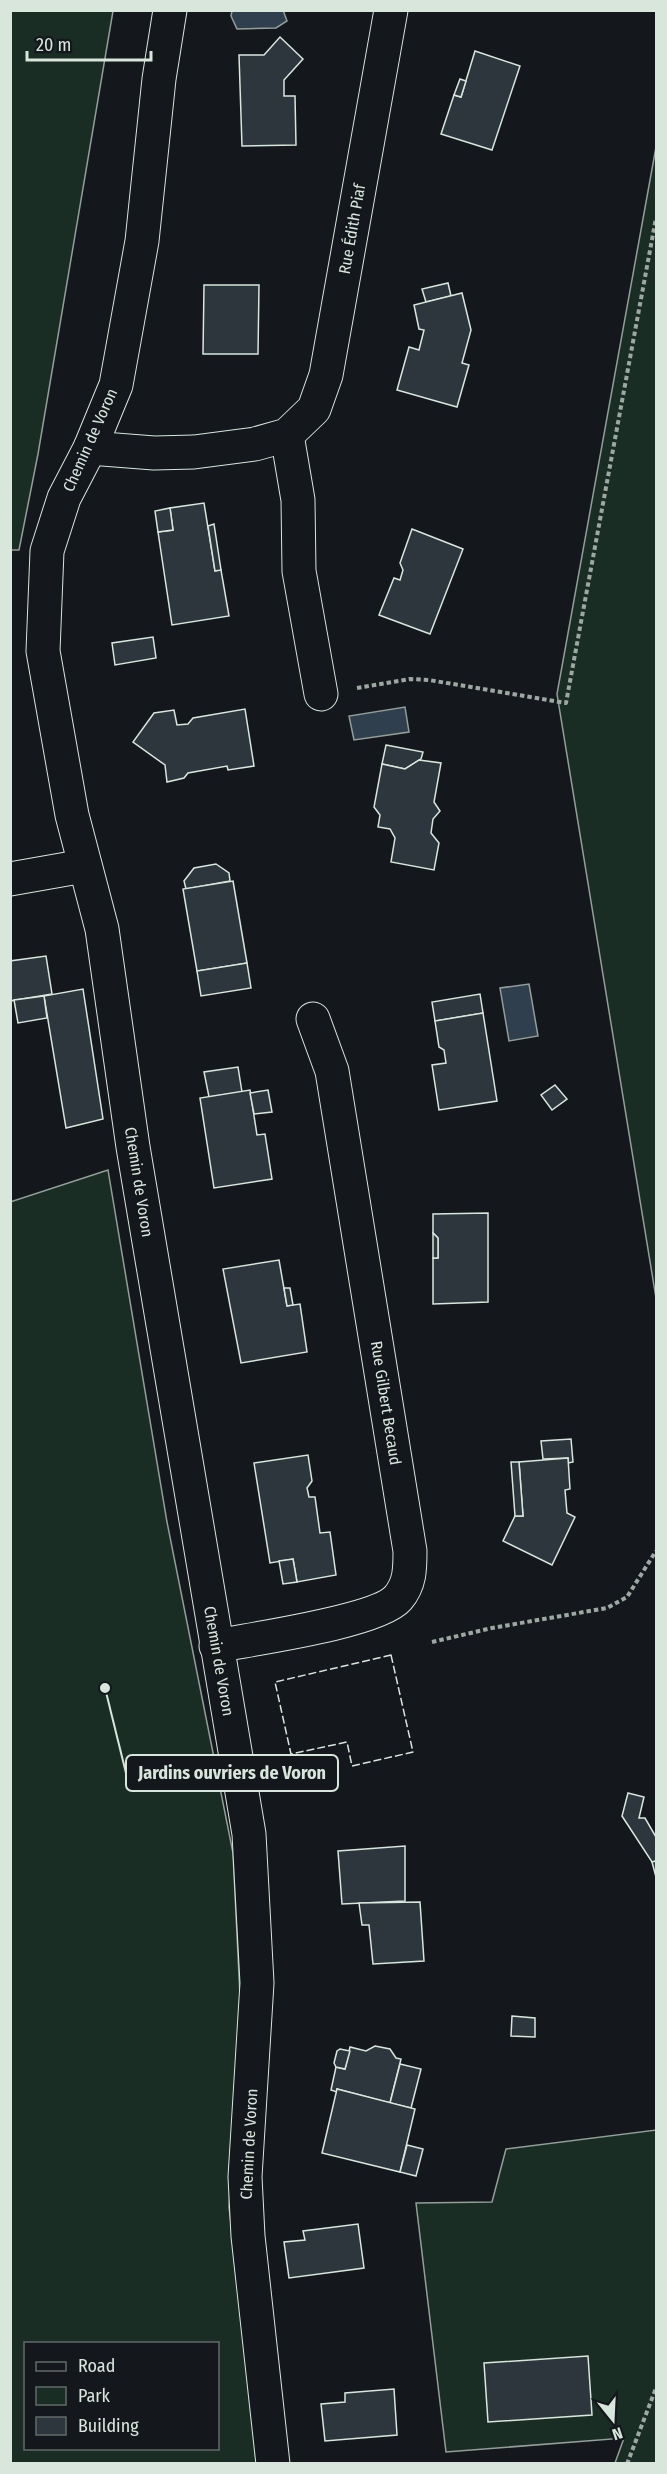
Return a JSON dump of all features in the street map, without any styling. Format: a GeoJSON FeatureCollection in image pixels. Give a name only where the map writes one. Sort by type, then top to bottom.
{"type":"FeatureCollection","features":[{"type":"Feature","properties":{"kind":"street","name":"Chemin de Voron"},"geometry":{"type":"LineString","coordinates":[[170,10],[159,79],[142,241],[116,385],[90,448],[64,498],[47,551],[43,651],[72,816],[102,928],[133,1147],[249,1834],[257,1983],[245,2177],[248,2236],[273,2463]]}},
{"type":"Feature","properties":{"kind":"street","name":"Rue Édith Piaf"},"geometry":{"type":"LineString","coordinates":[[90,448],[154,453],[194,452],[255,444],[287,435],[314,409],[326,375],[392,10]]}},
{"type":"Feature","properties":{"kind":"street"},"geometry":{"type":"LineString","coordinates":[[287,435],[298,500],[298,571],[321,694]]}},
{"type":"Feature","properties":{"kind":"street"},"geometry":{"type":"LineString","coordinates":[[10,879],[84,866]]}},
{"type":"Feature","properties":{"kind":"street","name":"Rue Gilbert Becaud"},"geometry":{"type":"LineString","coordinates":[[216,1646],[371,1614],[397,1600],[409,1580],[410,1551],[332,1071],[313,1019]]}},
{"type":"Feature","properties":{"kind":"path"},"geometry":{"type":"LineString","coordinates":[[321,694],[410,679],[429,680],[566,703],[657,218]]}},
{"type":"Feature","properties":{"kind":"path"},"geometry":{"type":"LineString","coordinates":[[432,1642],[492,1628],[607,1608],[627,1597],[657,1551]]}},
{"type":"Feature","properties":{"kind":"path"},"geometry":{"type":"LineString","coordinates":[[627,2463],[657,2388]]}},
{"type":"Feature","properties":{"kind":"green space"},"geometry":{"type":"Polygon","coordinates":[[[11,10],[113,11],[38,454],[19,550],[10,550],[11,10]]]}},
{"type":"Feature","properties":{"kind":"green space"},"geometry":{"type":"Polygon","coordinates":[[[656,147],[656,1298],[557,694],[656,147]]]}},
{"type":"Feature","properties":{"kind":"green space"},"geometry":{"type":"Polygon","coordinates":[[[108,1170],[167,1522],[233,1853],[240,1996],[229,2207],[260,2463],[11,2463],[10,1202],[108,1170]]]}},
{"type":"Feature","properties":{"kind":"green space"},"geometry":{"type":"Polygon","coordinates":[[[656,2130],[656,2463],[615,2463],[624,2438],[446,2452],[416,2203],[492,2202],[506,2149],[656,2130]]]}},
{"type":"Feature","properties":{"kind":"water"},"geometry":{"type":"Polygon","coordinates":[[[283,10],[287,21],[276,28],[237,29],[231,16],[232,11],[283,10]]]}},
{"type":"Feature","properties":{"kind":"water"},"geometry":{"type":"Polygon","coordinates":[[[405,707],[409,732],[354,740],[349,716],[405,707]]]}},
{"type":"Feature","properties":{"kind":"water"},"geometry":{"type":"Polygon","coordinates":[[[529,984],[538,1036],[509,1041],[500,988],[529,984]]]}},
{"type":"Feature","properties":{"kind":"building"},"geometry":{"type":"Polygon","coordinates":[[[280,37],[303,59],[284,80],[284,96],[295,96],[296,145],[242,146],[239,55],[264,55],[280,37]]]}},
{"type":"Feature","properties":{"kind":"building"},"geometry":{"type":"Polygon","coordinates":[[[475,51],[520,66],[492,150],[441,134],[454,95],[461,97],[475,51]]]}},
{"type":"Feature","properties":{"kind":"building"},"geometry":{"type":"Polygon","coordinates":[[[460,79],[466,81],[461,97],[454,95],[460,79]]]}},
{"type":"Feature","properties":{"kind":"building"},"geometry":{"type":"Polygon","coordinates":[[[448,283],[451,296],[426,302],[422,289],[448,283]]]}},
{"type":"Feature","properties":{"kind":"building"},"geometry":{"type":"Polygon","coordinates":[[[204,285],[259,285],[258,354],[203,354],[204,285]]]}},
{"type":"Feature","properties":{"kind":"building"},"geometry":{"type":"Polygon","coordinates":[[[462,293],[471,330],[462,363],[469,365],[457,407],[397,390],[409,347],[419,350],[424,330],[419,329],[414,305],[462,293]]]}},
{"type":"Feature","properties":{"kind":"building"},"geometry":{"type":"Polygon","coordinates":[[[204,503],[215,571],[221,570],[229,616],[172,625],[158,532],[173,530],[170,508],[204,503]]]}},
{"type":"Feature","properties":{"kind":"building"},"geometry":{"type":"Polygon","coordinates":[[[170,508],[173,530],[158,532],[155,511],[170,508]]]}},
{"type":"Feature","properties":{"kind":"building"},"geometry":{"type":"Polygon","coordinates":[[[214,524],[221,570],[215,571],[208,526],[214,524]]]}},
{"type":"Feature","properties":{"kind":"building"},"geometry":{"type":"Polygon","coordinates":[[[412,529],[463,549],[430,634],[379,615],[394,578],[400,580],[403,570],[400,563],[412,529]]]}},
{"type":"Feature","properties":{"kind":"building"},"geometry":{"type":"Polygon","coordinates":[[[153,637],[156,658],[115,665],[112,643],[153,637]]]}},
{"type":"Feature","properties":{"kind":"building"},"geometry":{"type":"Polygon","coordinates":[[[245,709],[254,766],[228,770],[227,766],[188,773],[184,778],[167,782],[165,765],[133,742],[154,713],[174,710],[177,725],[188,724],[193,718],[245,709]]]}},
{"type":"Feature","properties":{"kind":"building"},"geometry":{"type":"Polygon","coordinates":[[[386,745],[423,752],[421,759],[405,769],[382,764],[386,745]]]}},
{"type":"Feature","properties":{"kind":"building"},"geometry":{"type":"Polygon","coordinates":[[[419,760],[441,763],[434,802],[440,811],[433,819],[431,833],[439,843],[434,870],[391,862],[395,838],[390,829],[378,827],[380,815],[374,807],[382,764],[405,769],[419,760]]]}},
{"type":"Feature","properties":{"kind":"building"},"geometry":{"type":"Polygon","coordinates":[[[216,864],[229,873],[230,881],[186,889],[184,881],[194,868],[216,864]]]}},
{"type":"Feature","properties":{"kind":"building"},"geometry":{"type":"Polygon","coordinates":[[[233,881],[247,963],[197,971],[183,889],[233,881]]]}},
{"type":"Feature","properties":{"kind":"building"},"geometry":{"type":"Polygon","coordinates":[[[46,956],[52,994],[10,1001],[10,961],[46,956]]]}},
{"type":"Feature","properties":{"kind":"building"},"geometry":{"type":"Polygon","coordinates":[[[247,963],[251,988],[201,996],[197,971],[247,963]]]}},
{"type":"Feature","properties":{"kind":"building"},"geometry":{"type":"Polygon","coordinates":[[[83,989],[103,1119],[66,1128],[44,996],[83,989]]]}},
{"type":"Feature","properties":{"kind":"building"},"geometry":{"type":"Polygon","coordinates":[[[480,994],[483,1013],[435,1021],[432,1002],[480,994]]]}},
{"type":"Feature","properties":{"kind":"building"},"geometry":{"type":"Polygon","coordinates":[[[44,996],[47,1018],[18,1023],[14,1000],[44,996]]]}},
{"type":"Feature","properties":{"kind":"building"},"geometry":{"type":"Polygon","coordinates":[[[483,1013],[497,1101],[439,1110],[432,1065],[446,1063],[444,1050],[439,1047],[435,1021],[483,1013]]]}},
{"type":"Feature","properties":{"kind":"building"},"geometry":{"type":"Polygon","coordinates":[[[238,1067],[242,1092],[209,1097],[204,1072],[238,1067]]]}},
{"type":"Feature","properties":{"kind":"building"},"geometry":{"type":"Polygon","coordinates":[[[555,1085],[567,1099],[552,1110],[541,1095],[555,1085]]]}},
{"type":"Feature","properties":{"kind":"building"},"geometry":{"type":"Polygon","coordinates":[[[250,1090],[257,1135],[265,1134],[272,1179],[214,1188],[200,1098],[250,1090]]]}},
{"type":"Feature","properties":{"kind":"building"},"geometry":{"type":"Polygon","coordinates":[[[268,1090],[272,1112],[254,1114],[250,1093],[268,1090]]]}},
{"type":"Feature","properties":{"kind":"building"},"geometry":{"type":"Polygon","coordinates":[[[488,1213],[488,1302],[433,1304],[433,1258],[438,1258],[438,1238],[433,1233],[433,1214],[488,1213]]]}},
{"type":"Feature","properties":{"kind":"building"},"geometry":{"type":"Polygon","coordinates":[[[433,1233],[438,1238],[438,1258],[433,1258],[433,1233]]]}},
{"type":"Feature","properties":{"kind":"building"},"geometry":{"type":"Polygon","coordinates":[[[279,1260],[287,1306],[300,1304],[307,1352],[241,1363],[223,1269],[279,1260]]]}},
{"type":"Feature","properties":{"kind":"building"},"geometry":{"type":"Polygon","coordinates":[[[284,1288],[290,1288],[293,1305],[287,1306],[284,1288]]]}},
{"type":"Feature","properties":{"kind":"building"},"geometry":{"type":"Polygon","coordinates":[[[571,1439],[573,1462],[568,1463],[568,1458],[543,1459],[541,1441],[571,1439]]]}},
{"type":"Feature","properties":{"kind":"building"},"geometry":{"type":"Polygon","coordinates":[[[308,1455],[312,1481],[307,1488],[309,1497],[315,1497],[320,1533],[330,1532],[336,1575],[297,1582],[293,1559],[270,1563],[254,1463],[308,1455]]]}},
{"type":"Feature","properties":{"kind":"building"},"geometry":{"type":"Polygon","coordinates":[[[568,1458],[570,1489],[565,1490],[567,1513],[575,1517],[552,1565],[503,1541],[515,1516],[523,1516],[519,1462],[568,1458]]]}},
{"type":"Feature","properties":{"kind":"building"},"geometry":{"type":"Polygon","coordinates":[[[511,1462],[519,1462],[523,1516],[515,1516],[511,1462]]]}},
{"type":"Feature","properties":{"kind":"building"},"geometry":{"type":"Polygon","coordinates":[[[293,1559],[297,1582],[283,1584],[279,1561],[293,1559]]]}},
{"type":"Feature","properties":{"kind":"building"},"geometry":{"type":"Polygon","coordinates":[[[628,1793],[644,1797],[639,1818],[645,1818],[656,1837],[656,1861],[652,1862],[622,1816],[628,1793]]]}},
{"type":"Feature","properties":{"kind":"building"},"geometry":{"type":"Polygon","coordinates":[[[405,1846],[405,1901],[342,1904],[338,1851],[405,1846]]]}},
{"type":"Feature","properties":{"kind":"building"},"geometry":{"type":"Polygon","coordinates":[[[656,1861],[656,1877],[652,1862],[656,1861]]]}},
{"type":"Feature","properties":{"kind":"building"},"geometry":{"type":"Polygon","coordinates":[[[420,1902],[424,1961],[373,1964],[369,1925],[362,1925],[359,1903],[420,1902]]]}},
{"type":"Feature","properties":{"kind":"building"},"geometry":{"type":"Polygon","coordinates":[[[512,2016],[535,2018],[535,2037],[511,2036],[512,2016]]]}},
{"type":"Feature","properties":{"kind":"building"},"geometry":{"type":"Polygon","coordinates":[[[375,2046],[390,2049],[396,2058],[401,2059],[390,2103],[337,2089],[337,2092],[331,2090],[336,2067],[345,2069],[350,2047],[366,2051],[375,2046]]]}},
{"type":"Feature","properties":{"kind":"building"},"geometry":{"type":"Polygon","coordinates":[[[340,2049],[350,2051],[345,2069],[336,2067],[334,2063],[337,2051],[340,2049]]]}},
{"type":"Feature","properties":{"kind":"building"},"geometry":{"type":"Polygon","coordinates":[[[400,2064],[421,2069],[411,2108],[390,2103],[400,2064]]]}},
{"type":"Feature","properties":{"kind":"building"},"geometry":{"type":"Polygon","coordinates":[[[337,2089],[415,2109],[400,2172],[322,2153],[337,2089]]]}},
{"type":"Feature","properties":{"kind":"building"},"geometry":{"type":"Polygon","coordinates":[[[407,2145],[423,2149],[416,2176],[400,2172],[407,2145]]]}},
{"type":"Feature","properties":{"kind":"building"},"geometry":{"type":"Polygon","coordinates":[[[358,2224],[364,2268],[289,2278],[284,2242],[305,2240],[303,2231],[358,2224]]]}},
{"type":"Feature","properties":{"kind":"building"},"geometry":{"type":"Polygon","coordinates":[[[588,2356],[592,2415],[488,2422],[484,2363],[588,2356]]]}},
{"type":"Feature","properties":{"kind":"building"},"geometry":{"type":"Polygon","coordinates":[[[394,2389],[397,2435],[325,2441],[321,2404],[345,2402],[345,2393],[394,2389]]]}},
{"type":"Feature","properties":{"kind":"fence"},"geometry":{"type":"LineString","coordinates":[[391,1655],[413,1752],[352,1766],[347,1742],[291,1754],[275,1682],[391,1655]]}},
{"type":"Feature","properties":{"kind":"place","name":"Jardins ouvriers de Voron"},"geometry":{"type":"Point","coordinates":[105,1688]}}]}
